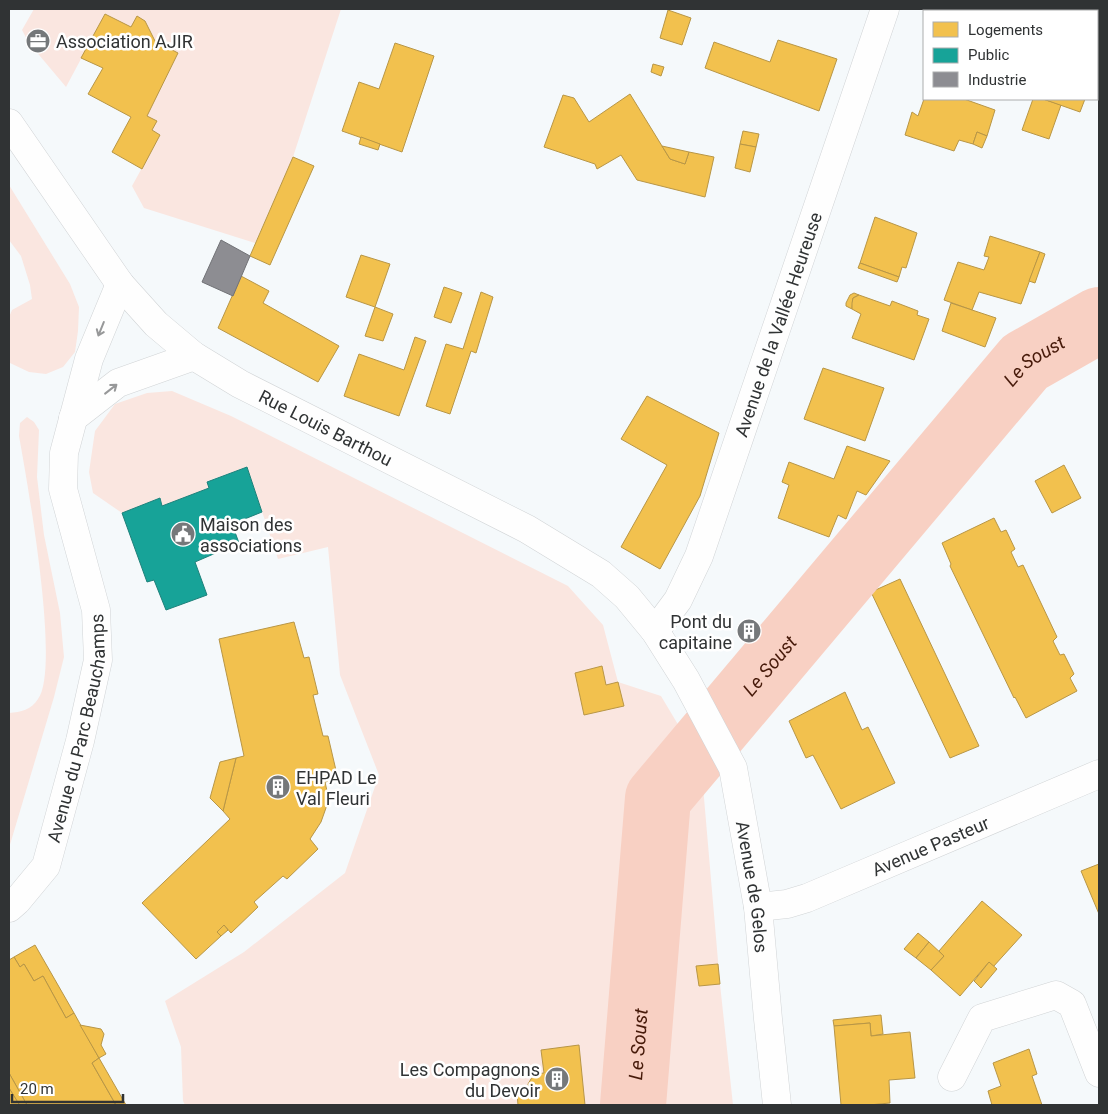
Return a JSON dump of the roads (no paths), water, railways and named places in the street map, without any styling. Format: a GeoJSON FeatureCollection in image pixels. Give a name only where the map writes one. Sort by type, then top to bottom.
{"type":"FeatureCollection","features":[{"type":"Feature","properties":{"kind":"street","name":"Avenue de la Vallée Heureuse"},"geometry":{"type":"LineString","coordinates":[[655,631],[678,600],[700,556],[885,9]]}},
{"type":"Feature","properties":{"kind":"street","name":"Rue Louis Barthou"},"geometry":{"type":"LineString","coordinates":[[9,123],[120,284],[156,324],[194,356],[240,384],[535,534],[601,574],[627,597],[655,631],[686,680]]}},
{"type":"Feature","properties":{"kind":"street","name":"Avenue du Parc Beauchamps"},"geometry":{"type":"LineString","coordinates":[[9,908],[17,902],[46,866],[80,741],[98,660],[96,610],[64,489],[64,452],[89,359],[120,284]]}},
{"type":"Feature","properties":{"kind":"street"},"geometry":{"type":"LineString","coordinates":[[73,418],[118,383],[194,356]]}},
{"type":"Feature","properties":{"kind":"street","name":"Avenue de Gelos"},"geometry":{"type":"LineString","coordinates":[[686,680],[732,768],[758,907],[778,1105]]}},
{"type":"Feature","properties":{"kind":"street","name":"Avenue Pasteur"},"geometry":{"type":"LineString","coordinates":[[758,907],[787,904],[807,898],[1099,774]]}},
{"type":"Feature","properties":{"kind":"street"},"geometry":{"type":"LineString","coordinates":[[952,1077],[982,1018],[1056,995],[1072,1004],[1099,1073]]}},
{"type":"Feature","properties":{"kind":"waterway","name":"Le Soust"},"geometry":{"type":"LineString","coordinates":[[633,1105],[658,798],[1025,362],[1099,320]]}},
{"type":"Feature","properties":{"kind":"place","name":"Association AJIR"},"geometry":{"type":"Point","coordinates":[38,41]}},
{"type":"Feature","properties":{"kind":"place","name":"Maison des associations"},"geometry":{"type":"Point","coordinates":[183,534]}},
{"type":"Feature","properties":{"kind":"place","name":"Pont du capitaine"},"geometry":{"type":"Point","coordinates":[749,631]}},
{"type":"Feature","properties":{"kind":"place","name":"EHPAD Le Val Fleuri"},"geometry":{"type":"Point","coordinates":[278,787]}},
{"type":"Feature","properties":{"kind":"place","name":"Les Compagnons du Devoir"},"geometry":{"type":"Point","coordinates":[557,1079]}}]}
